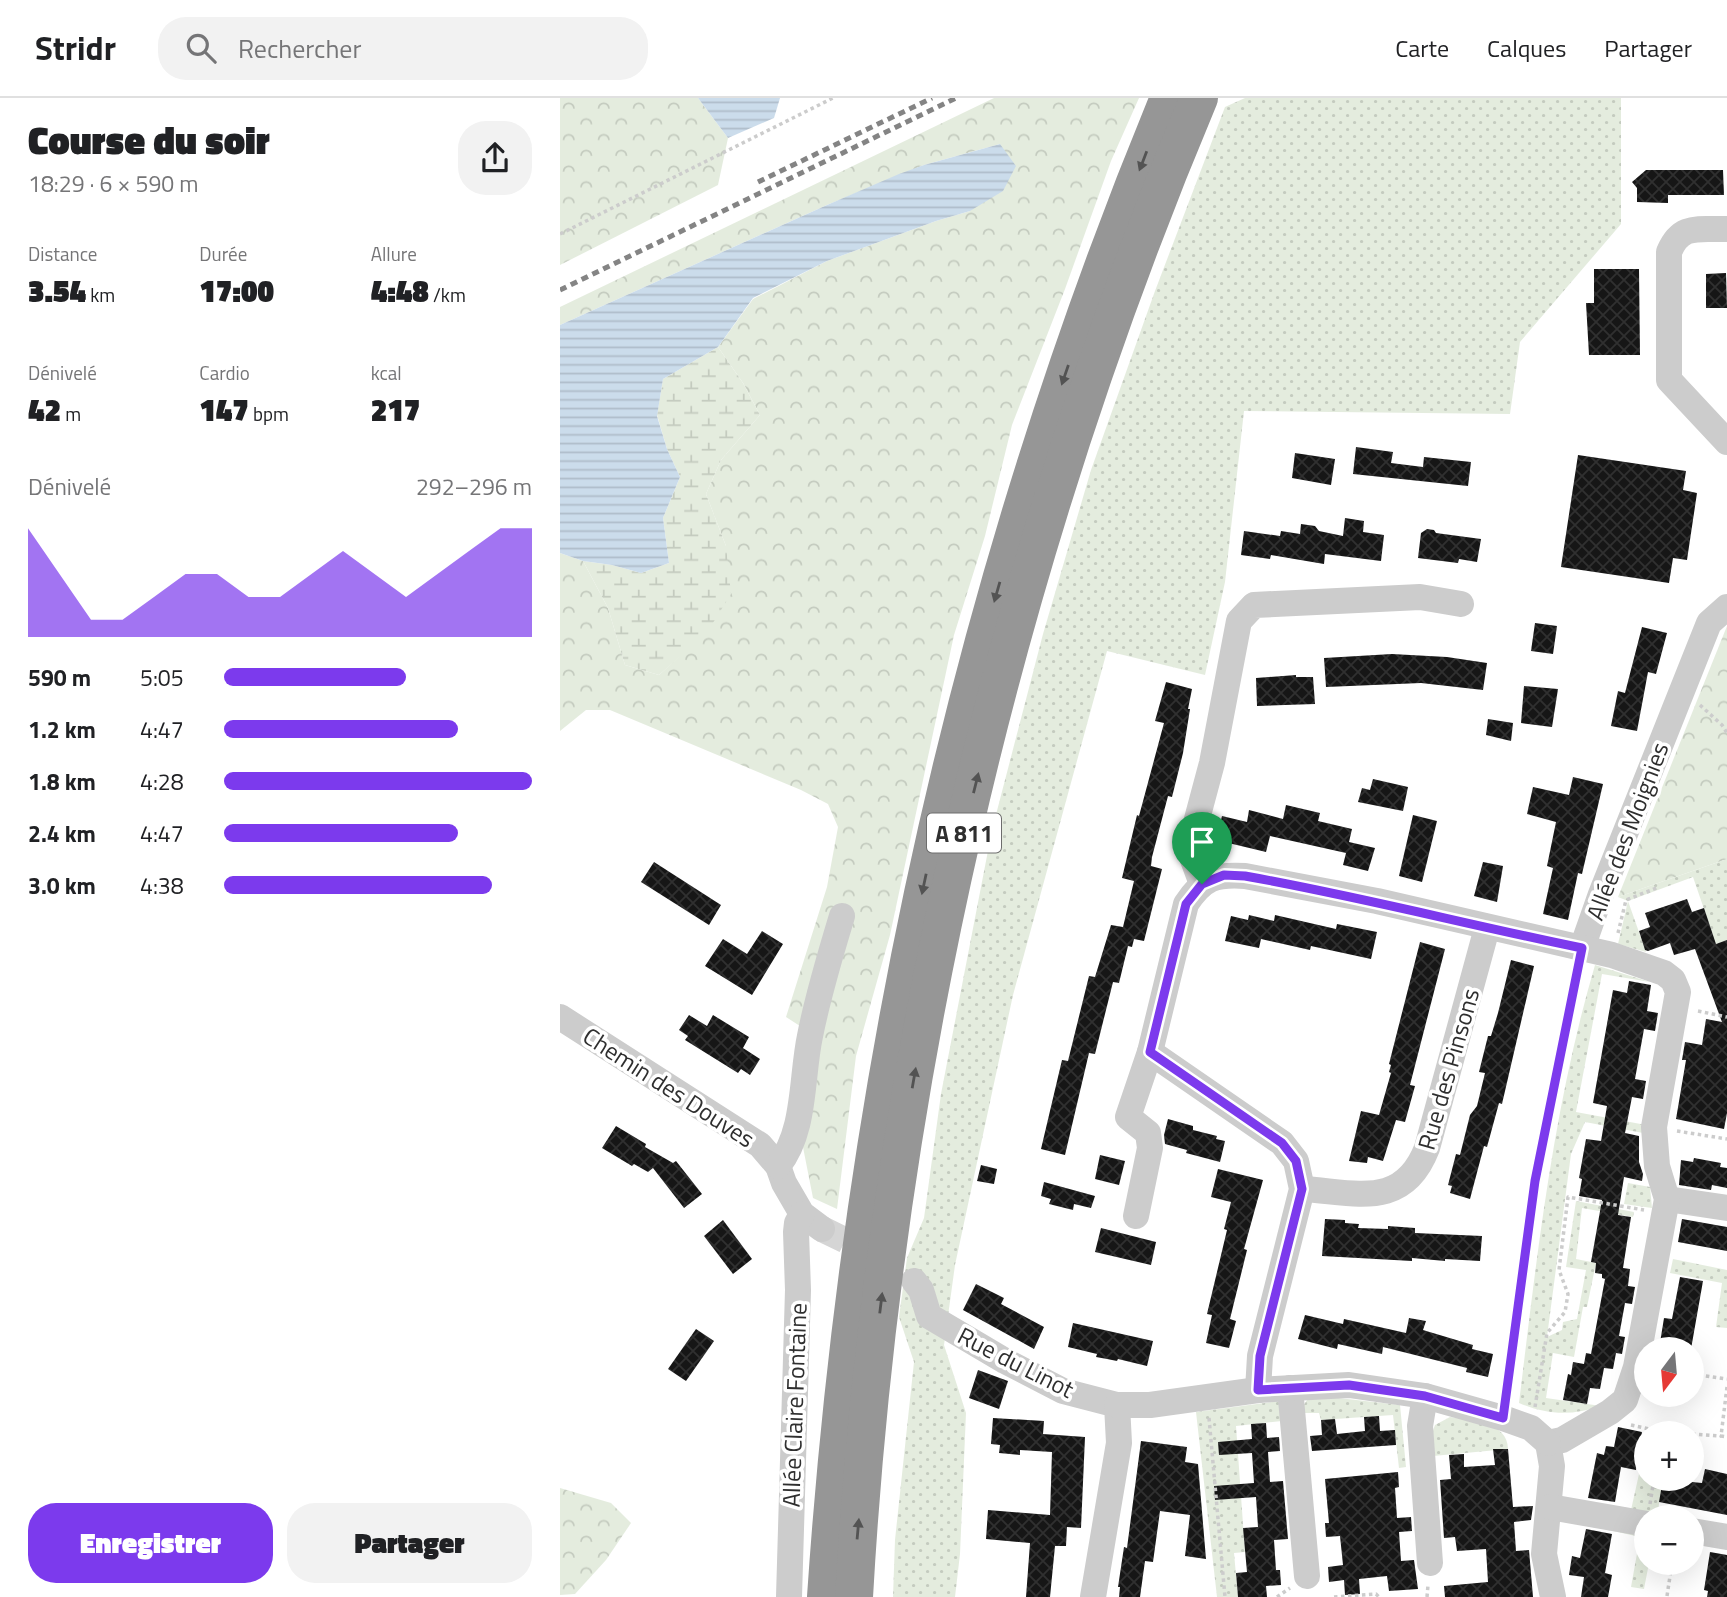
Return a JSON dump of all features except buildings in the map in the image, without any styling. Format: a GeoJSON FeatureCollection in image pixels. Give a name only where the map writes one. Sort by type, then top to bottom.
{"type":"FeatureCollection","features":[{"type":"Feature","properties":{"kind":"highway","name":"A 811"},"geometry":{"type":"LineString","coordinates":[[826,1597],[838,1433],[864,1214],[895,1030],[934,836],[989,620],[1039,454],[1104,262],[1169,98]]}},
{"type":"Feature","properties":{"kind":"highway","name":"A 811"},"geometry":{"type":"LineString","coordinates":[[854,1597],[869,1405],[892,1222],[919,1050],[959,852],[1008,657],[1060,478],[1143,239],[1199,98]]}},
{"type":"Feature","properties":{"kind":"street"},"geometry":{"type":"LineString","coordinates":[[1727,229],[1686,231],[1675,237],[1669,252],[1669,380],[1727,442]]}},
{"type":"Feature","properties":{"kind":"street"},"geometry":{"type":"LineString","coordinates":[[1202,884],[1189,849],[1212,762],[1239,621],[1254,605],[1420,597],[1461,604]]}},
{"type":"Feature","properties":{"kind":"street","name":"Allée des Moignies"},"geometry":{"type":"LineString","coordinates":[[1582,948],[1682,689],[1718,615]]}},
{"type":"Feature","properties":{"kind":"street"},"geometry":{"type":"LineString","coordinates":[[1136,1216],[1150,1148],[1148,1133],[1128,1117],[1150,1052],[1186,904],[1202,884],[1224,875],[1245,876],[1377,901],[1612,955],[1664,973],[1672,980],[1678,992],[1654,1128],[1657,1166],[1665,1206],[1636,1367],[1625,1400],[1610,1412],[1562,1440],[1540,1436]]}},
{"type":"Feature","properties":{"kind":"street"},"geometry":{"type":"LineString","coordinates":[[778,1166],[789,1149],[796,1129],[809,1038],[842,916]]}},
{"type":"Feature","properties":{"kind":"street","name":"Rue des Pinsons"},"geometry":{"type":"LineString","coordinates":[[1302,1189],[1378,1194],[1396,1189],[1408,1180],[1420,1165],[1427,1148],[1487,928]]}},
{"type":"Feature","properties":{"kind":"street","name":"Chemin des Douves"},"geometry":{"type":"LineString","coordinates":[[560,1017],[760,1144],[778,1166],[784,1183],[812,1222]]}},
{"type":"Feature","properties":{"kind":"street"},"geometry":{"type":"LineString","coordinates":[[1150,1052],[1282,1143],[1296,1161],[1302,1189],[1260,1356],[1258,1390]]}},
{"type":"Feature","properties":{"kind":"street"},"geometry":{"type":"LineString","coordinates":[[1665,1206],[1727,1208]]}},
{"type":"Feature","properties":{"kind":"street","name":"Allée Claire Fontaine"},"geometry":{"type":"LineString","coordinates":[[789,1597],[797,1326],[796,1232],[797,1223],[812,1222]]}},
{"type":"Feature","properties":{"kind":"street","name":"Rue du Linot"},"geometry":{"type":"LineString","coordinates":[[914,1281],[921,1290],[929,1316],[1005,1361],[1063,1391],[1117,1405],[1150,1405],[1258,1390],[1349,1385],[1425,1396],[1503,1418],[1540,1436]]}},
{"type":"Feature","properties":{"kind":"street"},"geometry":{"type":"LineString","coordinates":[[1290,1388],[1307,1576]]}},
{"type":"Feature","properties":{"kind":"street"},"geometry":{"type":"LineString","coordinates":[[1425,1396],[1420,1426],[1430,1563]]}},
{"type":"Feature","properties":{"kind":"street"},"geometry":{"type":"LineString","coordinates":[[1093,1597],[1119,1443],[1117,1405]]}},
{"type":"Feature","properties":{"kind":"street"},"geometry":{"type":"LineString","coordinates":[[1540,1436],[1552,1466],[1544,1554],[1553,1597]]}},
{"type":"Feature","properties":{"kind":"street"},"geometry":{"type":"LineString","coordinates":[[1549,1507],[1634,1513]]}},
{"type":"Feature","properties":{"kind":"street"},"geometry":{"type":"LineString","coordinates":[[1704,1533],[1727,1537]]}},
{"type":"Feature","properties":{"kind":"path"},"geometry":{"type":"LineString","coordinates":[[560,234],[833,98]]}},
{"type":"Feature","properties":{"kind":"path"},"geometry":{"type":"LineString","coordinates":[[1682,689],[1722,724],[1727,733]]}},
{"type":"Feature","properties":{"kind":"path"},"geometry":{"type":"LineString","coordinates":[[1612,955],[1626,900],[1659,887]]}},
{"type":"Feature","properties":{"kind":"path","name":"Allée des Moignies"},"geometry":{"type":"LineString","coordinates":[[1503,1418],[1535,1181],[1582,948]]}},
{"type":"Feature","properties":{"kind":"path"},"geometry":{"type":"LineString","coordinates":[[1675,1007],[1727,1017]]}},
{"type":"Feature","properties":{"kind":"path"},"geometry":{"type":"LineString","coordinates":[[1654,1128],[1727,1139]]}},
{"type":"Feature","properties":{"kind":"path"},"geometry":{"type":"LineString","coordinates":[[1540,1436],[1547,1333],[1565,1312],[1568,1294],[1559,1270],[1568,1198],[1665,1206]]}},
{"type":"Feature","properties":{"kind":"path"},"geometry":{"type":"LineString","coordinates":[[1704,1376],[1727,1379]]}},
{"type":"Feature","properties":{"kind":"path"},"geometry":{"type":"LineString","coordinates":[[1721,1436],[1727,1387]]}},
{"type":"Feature","properties":{"kind":"path"},"geometry":{"type":"LineString","coordinates":[[1207,1397],[1225,1597]]}},
{"type":"Feature","properties":{"kind":"path"},"geometry":{"type":"LineString","coordinates":[[1610,1412],[1619,1422],[1634,1425]]}},
{"type":"Feature","properties":{"kind":"path"},"geometry":{"type":"LineString","coordinates":[[1704,1435],[1727,1437]]}},
{"type":"Feature","properties":{"kind":"path"},"geometry":{"type":"LineString","coordinates":[[1668,1597],[1671,1575]]}},
{"type":"Feature","properties":{"kind":"path"},"geometry":{"type":"LineString","coordinates":[[1334,1597],[1376,1594],[1379,1597]]}},
{"type":"Feature","properties":{"kind":"green space"},"geometry":{"type":"Polygon","coordinates":[[[560,98],[698,98],[728,138],[718,185],[560,265],[560,98]]]}},
{"type":"Feature","properties":{"kind":"green space"},"geometry":{"type":"Polygon","coordinates":[[[994,98],[1139,98],[1111,161],[1012,425],[985,536],[954,635],[890,935],[856,1056],[837,1209],[813,1198],[801,1137],[817,1037],[786,1017],[827,887],[838,827],[828,804],[801,790],[610,710],[586,710],[560,731],[560,553],[583,561],[608,608],[625,665],[659,675],[681,655],[726,546],[706,494],[721,460],[760,415],[743,383],[718,347],[753,299],[827,261],[970,211],[1000,144],[924,165],[827,205],[560,325],[560,307],[994,98]]]}},
{"type":"Feature","properties":{"kind":"green space"},"geometry":{"type":"Polygon","coordinates":[[[1245,98],[1621,98],[1621,224],[1520,342],[1510,414],[1244,411],[1225,582],[1205,675],[1107,651],[1013,995],[955,1265],[944,1345],[966,1413],[960,1554],[955,1597],[893,1597],[895,1540],[914,1362],[899,1317],[907,1258],[924,1218],[941,1094],[992,830],[1043,634],[1091,470],[1225,107],[1245,98]]]}},
{"type":"Feature","properties":{"kind":"green space"},"geometry":{"type":"Polygon","coordinates":[[[718,347],[743,383],[760,415],[721,460],[706,494],[726,546],[731,594],[706,634],[659,675],[625,665],[608,608],[583,561],[641,573],[669,563],[663,518],[680,477],[667,449],[657,415],[663,379],[718,347]]]}},
{"type":"Feature","properties":{"kind":"green space"},"geometry":{"type":"Polygon","coordinates":[[[1727,626],[1727,859],[1618,897],[1727,626]]]}},
{"type":"Feature","properties":{"kind":"green space"},"geometry":{"type":"Polygon","coordinates":[[[1727,859],[1727,940],[1716,944],[1693,877],[1628,901],[1618,897],[1727,859]]]}},
{"type":"Feature","properties":{"kind":"green space"},"geometry":{"type":"Polygon","coordinates":[[[1628,901],[1646,952],[1618,944],[1628,901]]]}},
{"type":"Feature","properties":{"kind":"green space"},"geometry":{"type":"Polygon","coordinates":[[[1595,965],[1650,982],[1602,974],[1576,1112],[1646,1125],[1643,1133],[1585,1122],[1571,1154],[1547,1337],[1562,1330],[1563,1322],[1577,1319],[1586,1270],[1566,1267],[1576,1201],[1634,1212],[1633,1217],[1582,1208],[1576,1259],[1596,1263],[1587,1307],[1583,1307],[1574,1357],[1553,1353],[1546,1398],[1601,1406],[1570,1413],[1550,1412],[1519,1403],[1557,1127],[1580,1019],[1595,965]]]}},
{"type":"Feature","properties":{"kind":"green space"},"geometry":{"type":"Polygon","coordinates":[[[1628,1183],[1650,1187],[1652,1208],[1624,1204],[1628,1183]]]}},
{"type":"Feature","properties":{"kind":"green space"},"geometry":{"type":"Polygon","coordinates":[[[1673,1259],[1727,1270],[1727,1328],[1716,1327],[1722,1283],[1670,1273],[1673,1259]]]}},
{"type":"Feature","properties":{"kind":"green space"},"geometry":{"type":"Polygon","coordinates":[[[1321,1396],[1400,1405],[1406,1467],[1399,1468],[1393,1415],[1321,1420],[1319,1413],[1302,1413],[1307,1400],[1321,1396]]]}},
{"type":"Feature","properties":{"kind":"green space"},"geometry":{"type":"Polygon","coordinates":[[[1280,1401],[1282,1421],[1236,1426],[1245,1552],[1234,1553],[1238,1597],[1217,1597],[1196,1412],[1280,1401]]]}},
{"type":"Feature","properties":{"kind":"green space"},"geometry":{"type":"Polygon","coordinates":[[[1450,1417],[1478,1421],[1495,1428],[1502,1433],[1508,1449],[1433,1456],[1432,1433],[1435,1425],[1450,1417]]]}},
{"type":"Feature","properties":{"kind":"green space"},"geometry":{"type":"Polygon","coordinates":[[[560,1488],[611,1503],[631,1523],[606,1560],[575,1594],[560,1595],[560,1488]]]}},
{"type":"Feature","properties":{"kind":"green space"},"geometry":{"type":"Polygon","coordinates":[[[1635,1491],[1661,1491],[1659,1505],[1634,1505],[1634,1511],[1631,1510],[1635,1491]]]}},
{"type":"Feature","properties":{"kind":"green space"},"geometry":{"type":"Polygon","coordinates":[[[1577,1523],[1634,1532],[1634,1536],[1577,1523]]]}},
{"type":"Feature","properties":{"kind":"green space"},"geometry":{"type":"Polygon","coordinates":[[[1634,1570],[1634,1575],[1647,1575],[1644,1589],[1631,1587],[1634,1570]]]}},
{"type":"Feature","properties":{"kind":"water"},"geometry":{"type":"Polygon","coordinates":[[[698,98],[780,98],[774,118],[728,138],[698,98]]]}},
{"type":"Feature","properties":{"kind":"water"},"geometry":{"type":"Polygon","coordinates":[[[1000,144],[1016,166],[1003,191],[970,211],[827,261],[753,298],[718,347],[663,379],[657,416],[667,449],[680,477],[663,518],[669,563],[641,573],[583,561],[560,553],[560,325],[899,174],[1000,144]]]}},
{"type":"Feature","properties":{"kind":"tunnel"},"geometry":{"type":"LineString","coordinates":[[822,1229],[875,1255]]}},
{"type":"Feature","properties":{"kind":"railway"},"geometry":{"type":"LineString","coordinates":[[758,182],[932,98]]}},
{"type":"Feature","properties":{"kind":"railway"},"geometry":{"type":"LineString","coordinates":[[560,290],[956,98]]}},
{"type":"Feature","properties":{"kind":"route"},"geometry":{"type":"LineString","coordinates":[[1224,875],[1245,876],[1377,901],[1582,948],[1535,1181],[1503,1418],[1425,1396],[1349,1385],[1258,1390],[1260,1356],[1302,1189],[1296,1161],[1282,1143],[1150,1052],[1186,904],[1202,884],[1224,875]]}}]}
